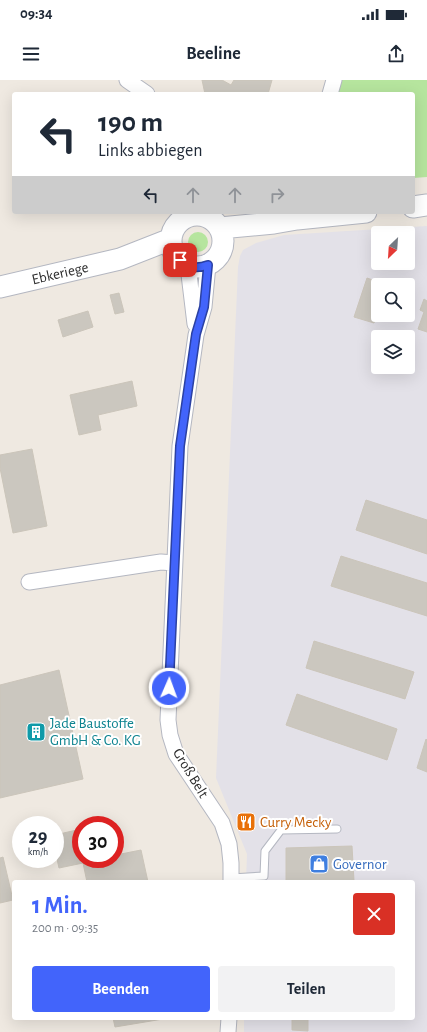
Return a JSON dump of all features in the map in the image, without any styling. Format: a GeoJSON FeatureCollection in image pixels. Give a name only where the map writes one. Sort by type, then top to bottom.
{"type":"FeatureCollection","features":[{"type":"Feature","properties":{"kind":"street"},"geometry":{"type":"LineString","coordinates":[[127,80],[144,92]]}},
{"type":"Feature","properties":{"kind":"street"},"geometry":{"type":"LineString","coordinates":[[331,92],[334,80]]}},
{"type":"Feature","properties":{"kind":"street"},"geometry":{"type":"LineString","coordinates":[[415,207],[427,205]]}},
{"type":"Feature","properties":{"kind":"street"},"geometry":{"type":"LineString","coordinates":[[202,222],[218,258],[186,257],[177,224],[202,222],[274,224],[297,216],[332,214]]}},
{"type":"Feature","properties":{"kind":"street","name":"Ebkeriege"},"geometry":{"type":"LineString","coordinates":[[0,287],[120,259],[186,257]]}},
{"type":"Feature","properties":{"kind":"street","name":"Groß Belt"},"geometry":{"type":"LineString","coordinates":[[186,257],[196,334],[180,446],[168,720],[170,735],[176,754],[222,823],[229,844],[232,863],[231,880]]}},
{"type":"Feature","properties":{"kind":"street"},"geometry":{"type":"LineString","coordinates":[[29,582],[161,562],[174,563]]}},
{"type":"Feature","properties":{"kind":"street"},"geometry":{"type":"LineString","coordinates":[[228,1032],[229,1020]]}},
{"type":"Feature","properties":{"kind":"lane"},"geometry":{"type":"LineString","coordinates":[[231,880],[264,876],[265,851],[281,830],[337,829]]}},
{"type":"Feature","properties":{"kind":"shaded area"},"geometry":{"type":"Polygon","coordinates":[[[427,226],[427,1032],[244,1032],[244,1020],[415,1020],[415,880],[246,880],[247,854],[216,778],[238,267],[243,250],[256,243],[284,235],[371,230],[371,270],[415,270],[415,227],[427,226]]]}},
{"type":"Feature","properties":{"kind":"green space"},"geometry":{"type":"Polygon","coordinates":[[[341,80],[427,80],[427,177],[415,178],[415,92],[338,92],[341,80]]]}},
{"type":"Feature","properties":{"kind":"green space"},"geometry":{"type":"Polygon","coordinates":[[[198,232],[205,235],[208,242],[205,249],[198,252],[191,249],[188,242],[191,235],[198,232]]]}},
{"type":"Feature","properties":{"kind":"building"},"geometry":{"type":"Polygon","coordinates":[[[202,80],[222,80],[231,85],[234,80],[272,80],[269,92],[205,92],[202,80]]]}},
{"type":"Feature","properties":{"kind":"building"},"geometry":{"type":"Polygon","coordinates":[[[367,278],[371,279],[371,322],[374,323],[354,317],[367,278]]]}},
{"type":"Feature","properties":{"kind":"building"},"geometry":{"type":"Polygon","coordinates":[[[119,293],[124,312],[115,314],[110,295],[119,293]]]}},
{"type":"Feature","properties":{"kind":"building"},"geometry":{"type":"Polygon","coordinates":[[[424,299],[427,301],[427,332],[418,329],[424,312],[420,310],[424,299]]]}},
{"type":"Feature","properties":{"kind":"building"},"geometry":{"type":"Polygon","coordinates":[[[88,311],[93,327],[63,337],[58,320],[88,311]]]}},
{"type":"Feature","properties":{"kind":"building"},"geometry":{"type":"Polygon","coordinates":[[[132,381],[137,406],[98,415],[101,430],[79,435],[70,395],[132,381]]]}},
{"type":"Feature","properties":{"kind":"building"},"geometry":{"type":"Polygon","coordinates":[[[32,449],[47,526],[13,533],[0,468],[0,455],[32,449]]]}},
{"type":"Feature","properties":{"kind":"building"},"geometry":{"type":"Polygon","coordinates":[[[366,500],[427,520],[427,554],[356,530],[366,500]]]}},
{"type":"Feature","properties":{"kind":"building"},"geometry":{"type":"Polygon","coordinates":[[[341,556],[427,583],[427,616],[331,586],[341,556]]]}},
{"type":"Feature","properties":{"kind":"building"},"geometry":{"type":"Polygon","coordinates":[[[314,641],[414,672],[405,699],[306,668],[314,641]]]}},
{"type":"Feature","properties":{"kind":"building","name":"Jade Baustoffe GmbH & Co. KG"},"geometry":{"type":"Polygon","coordinates":[[[59,670],[83,779],[0,798],[0,685],[59,670]]]}},
{"type":"Feature","properties":{"kind":"building"},"geometry":{"type":"Polygon","coordinates":[[[297,694],[397,729],[387,760],[286,725],[297,694]]]}},
{"type":"Feature","properties":{"kind":"building"},"geometry":{"type":"Polygon","coordinates":[[[426,739],[427,740],[427,772],[417,768],[426,739]]]}},
{"type":"Feature","properties":{"kind":"building"},"geometry":{"type":"Polygon","coordinates":[[[72,831],[72,865],[64,867],[64,833],[72,831]]]}},
{"type":"Feature","properties":{"kind":"building","name":"Governor"},"geometry":{"type":"Polygon","coordinates":[[[352,846],[354,880],[286,880],[286,848],[352,846]]]}},
{"type":"Feature","properties":{"kind":"building"},"geometry":{"type":"Polygon","coordinates":[[[141,850],[148,880],[87,880],[84,868],[124,868],[124,853],[141,850]]]}},
{"type":"Feature","properties":{"kind":"building"},"geometry":{"type":"Polygon","coordinates":[[[3,857],[12,900],[0,903],[0,858],[3,857]]]}},
{"type":"Feature","properties":{"kind":"building"},"geometry":{"type":"Polygon","coordinates":[[[113,1020],[157,1020],[115,1027],[113,1020]]]}},
{"type":"Feature","properties":{"kind":"building"},"geometry":{"type":"Polygon","coordinates":[[[292,1020],[308,1020],[308,1031],[292,1030],[292,1020]]]}},
{"type":"Feature","properties":{"kind":"place","name":"Jade Baustoffe GmbH & Co. KG"},"geometry":{"type":"Point","coordinates":[36,732]}},
{"type":"Feature","properties":{"kind":"place","name":"Curry Mecky"},"geometry":{"type":"Point","coordinates":[246,822]}},
{"type":"Feature","properties":{"kind":"place","name":"Governor"},"geometry":{"type":"Point","coordinates":[319,864]}},
{"type":"Feature","properties":{"kind":"route"},"geometry":{"type":"LineString","coordinates":[[169,688],[180,446],[196,334],[204,307],[208,265],[195,268],[184,264],[180,260]]}}]}
